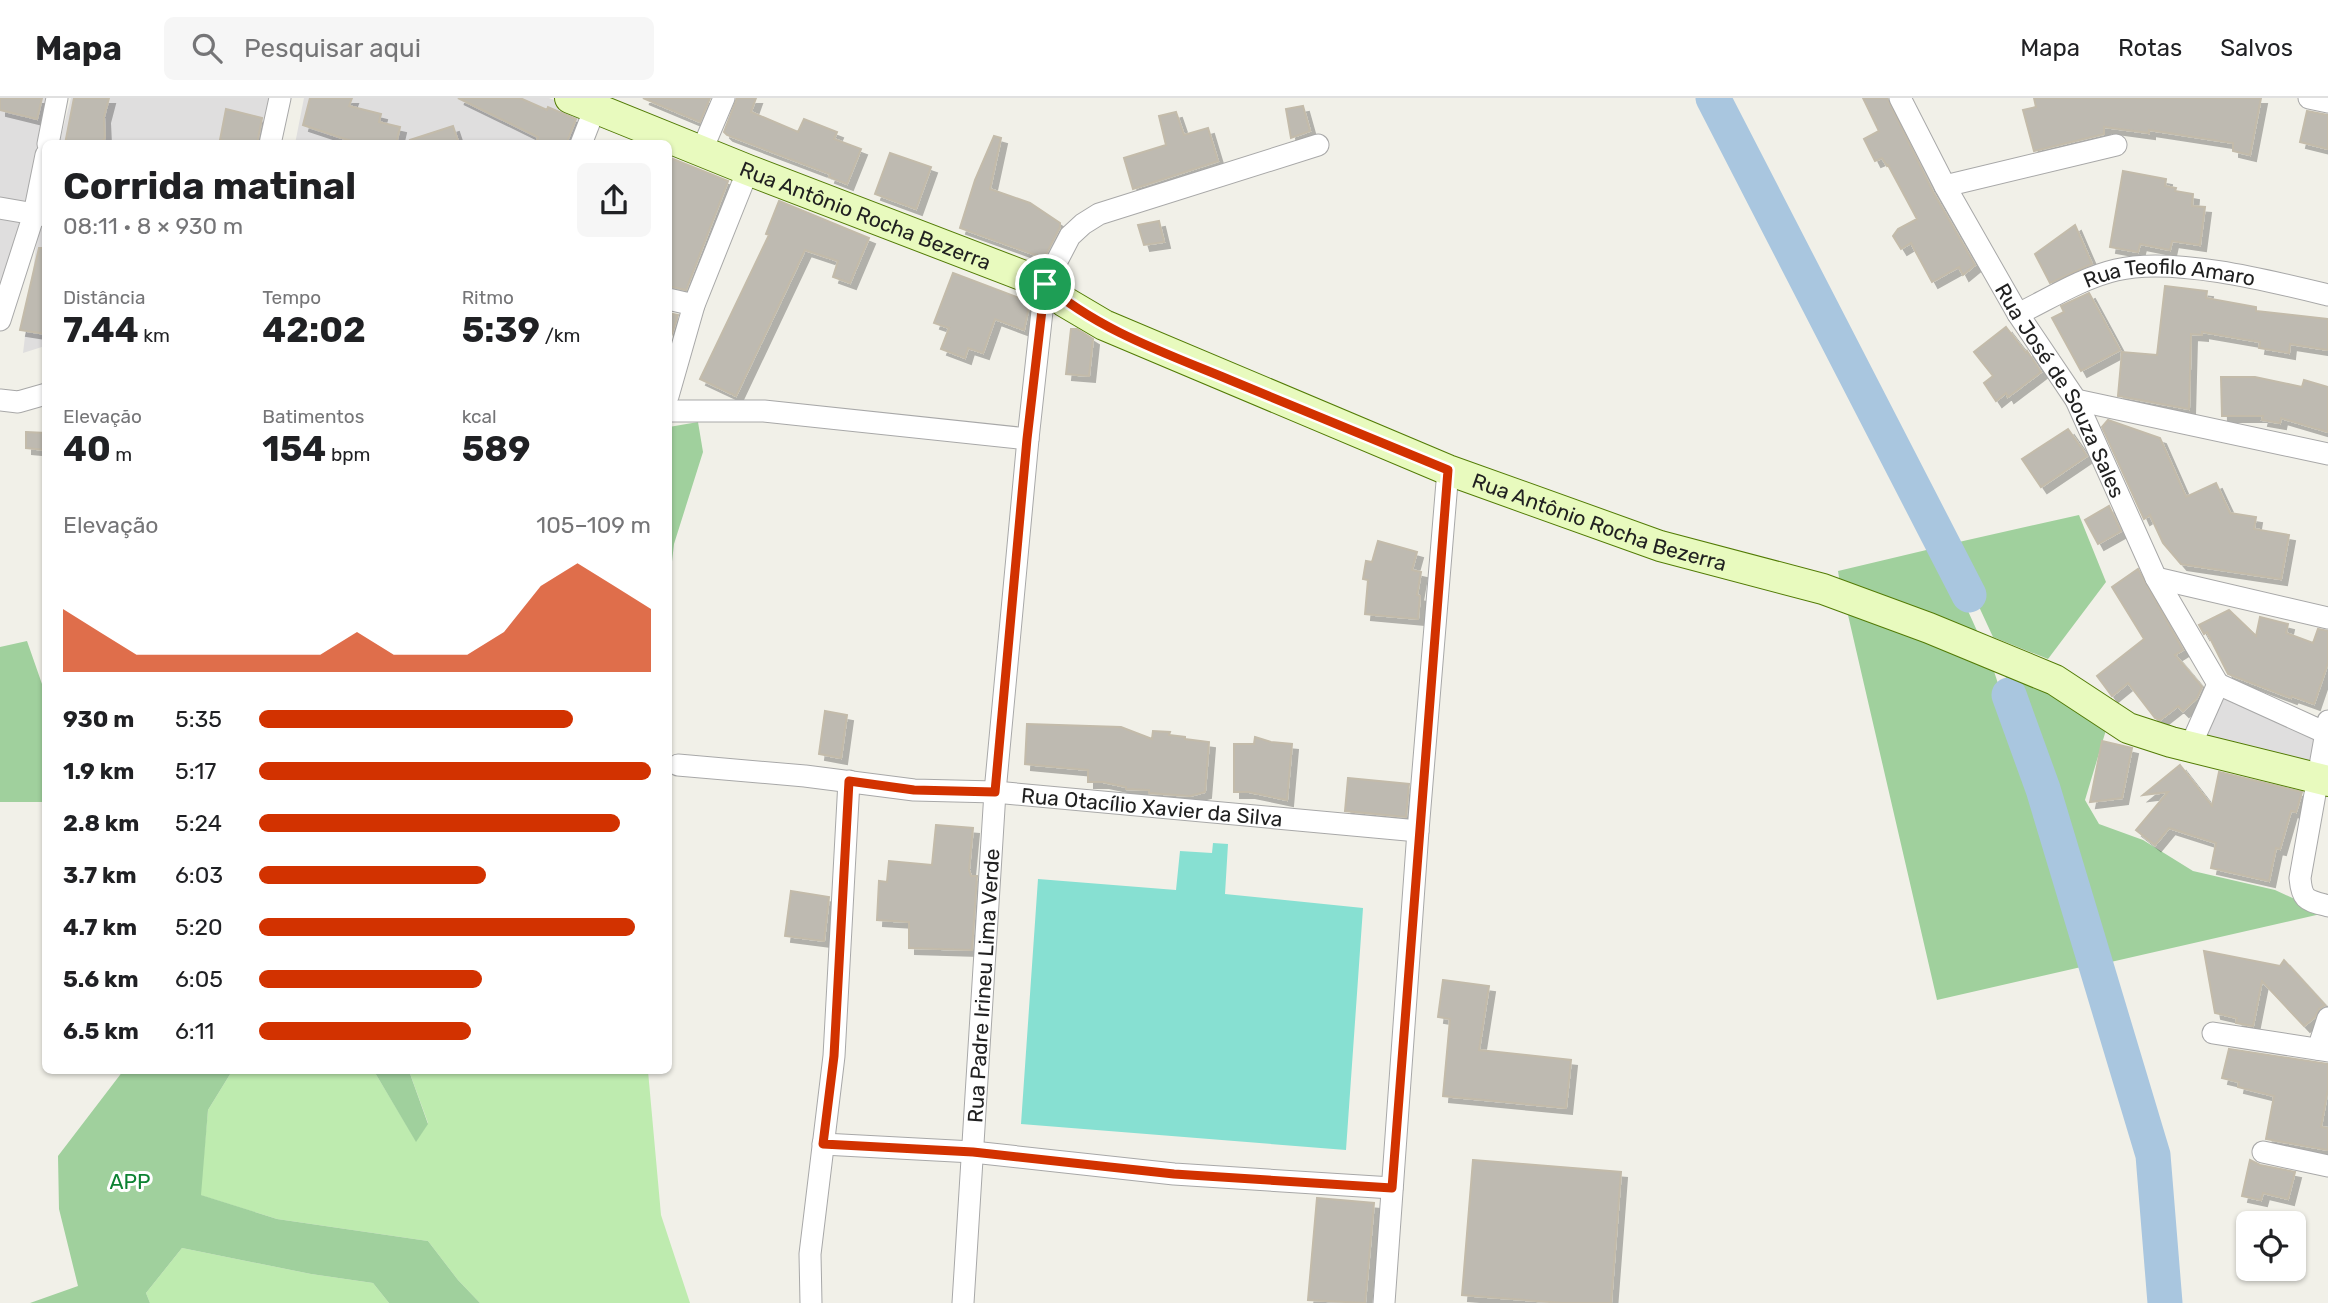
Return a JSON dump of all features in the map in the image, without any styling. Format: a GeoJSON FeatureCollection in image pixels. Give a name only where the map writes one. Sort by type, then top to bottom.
{"type":"FeatureCollection","features":[{"type":"Feature","properties":{"kind":"street"},"geometry":{"type":"LineString","coordinates":[[49,140],[57,98]]}},
{"type":"Feature","properties":{"kind":"street"},"geometry":{"type":"LineString","coordinates":[[271,140],[280,98]]}},
{"type":"Feature","properties":{"kind":"street"},"geometry":{"type":"LineString","coordinates":[[702,149],[724,98]]}},
{"type":"Feature","properties":{"kind":"street","name":"Rua José de Souza Sales"},"geometry":{"type":"LineString","coordinates":[[1900,98],[1945,186],[2018,314],[2076,400],[2156,578],[2218,684]]}},
{"type":"Feature","properties":{"kind":"street"},"geometry":{"type":"LineString","coordinates":[[2309,98],[2328,102]]}},
{"type":"Feature","properties":{"kind":"street"},"geometry":{"type":"LineString","coordinates":[[581,140],[582,103]]}},
{"type":"Feature","properties":{"kind":"street","name":"Rua Antônio Rocha Bezerra"},"geometry":{"type":"LineString","coordinates":[[582,103],[1045,284],[1065,302],[1104,325],[1166,354],[1448,470],[1660,546],[1824,589],[1929,628],[2055,680],[2128,728],[2190,747],[2323,780]]}},
{"type":"Feature","properties":{"kind":"street"},"geometry":{"type":"LineString","coordinates":[[1045,284],[1070,236],[1099,214],[1318,145]]}},
{"type":"Feature","properties":{"kind":"street"},"geometry":{"type":"LineString","coordinates":[[1945,186],[2116,145]]}},
{"type":"Feature","properties":{"kind":"street"},"geometry":{"type":"LineString","coordinates":[[672,382],[694,305],[748,170]]}},
{"type":"Feature","properties":{"kind":"street"},"geometry":{"type":"LineString","coordinates":[[1,315],[40,215],[42,195]]}},
{"type":"Feature","properties":{"kind":"street"},"geometry":{"type":"LineString","coordinates":[[0,208],[40,215]]}},
{"type":"Feature","properties":{"kind":"street","name":"Rua Teofilo Amaro"},"geometry":{"type":"LineString","coordinates":[[2018,314],[2093,278],[2116,270],[2140,267],[2191,268],[2286,285],[2328,296]]}},
{"type":"Feature","properties":{"kind":"street","name":"Rua Padre Irineu Lima Verde"},"geometry":{"type":"LineString","coordinates":[[963,1303],[995,792],[1027,439],[1045,284]]}},
{"type":"Feature","properties":{"kind":"street"},"geometry":{"type":"LineString","coordinates":[[672,300],[694,305]]}},
{"type":"Feature","properties":{"kind":"street"},"geometry":{"type":"LineString","coordinates":[[0,400],[18,402],[42,395]]}},
{"type":"Feature","properties":{"kind":"street"},"geometry":{"type":"LineString","coordinates":[[2076,400],[2328,454]]}},
{"type":"Feature","properties":{"kind":"street"},"geometry":{"type":"LineString","coordinates":[[672,411],[764,411],[1027,439]]}},
{"type":"Feature","properties":{"kind":"street"},"geometry":{"type":"LineString","coordinates":[[1384,1303],[1418,831],[1448,470]]}},
{"type":"Feature","properties":{"kind":"street"},"geometry":{"type":"LineString","coordinates":[[2156,578],[2328,618]]}},
{"type":"Feature","properties":{"kind":"street"},"geometry":{"type":"LineString","coordinates":[[2190,747],[2218,684],[2327,727],[2323,780],[2300,877],[2301,892],[2307,900],[2328,906]]}},
{"type":"Feature","properties":{"kind":"street","name":"Rua Otacílio Xavier da Silva"},"geometry":{"type":"LineString","coordinates":[[678,765],[849,781],[914,790],[995,792],[1418,831]]}},
{"type":"Feature","properties":{"kind":"street"},"geometry":{"type":"LineString","coordinates":[[811,1303],[810,1254],[834,1056],[849,781]]}},
{"type":"Feature","properties":{"kind":"street"},"geometry":{"type":"LineString","coordinates":[[2213,1033],[2323,1050],[2328,1018]]}},
{"type":"Feature","properties":{"kind":"street"},"geometry":{"type":"LineString","coordinates":[[823,1144],[973,1152],[1174,1174],[1392,1188]]}},
{"type":"Feature","properties":{"kind":"street"},"geometry":{"type":"LineString","coordinates":[[2263,1152],[2328,1166]]}},
{"type":"Feature","properties":{"kind":"shaded area"},"geometry":{"type":"Polygon","coordinates":[[[0,98],[50,98],[28,206],[0,201],[0,98]]]}},
{"type":"Feature","properties":{"kind":"shaded area"},"geometry":{"type":"Polygon","coordinates":[[[71,98],[272,98],[263,140],[60,140],[71,98]]]}},
{"type":"Feature","properties":{"kind":"shaded area"},"geometry":{"type":"Polygon","coordinates":[[[304,98],[549,98],[590,113],[578,140],[296,140],[304,98]]]}},
{"type":"Feature","properties":{"kind":"shaded area"},"geometry":{"type":"Polygon","coordinates":[[[0,210],[25,212],[0,290],[0,210]]]}},
{"type":"Feature","properties":{"kind":"shaded area"},"geometry":{"type":"Polygon","coordinates":[[[39,222],[42,222],[42,347],[23,353],[39,222]]]}},
{"type":"Feature","properties":{"kind":"shaded area"},"geometry":{"type":"Polygon","coordinates":[[[2220,687],[2323,734],[2318,776],[2193,745],[2220,687]]]}},
{"type":"Feature","properties":{"kind":"shaded area"},"geometry":{"type":"Polygon","coordinates":[[[1213,843],[1228,844],[1225,894],[1363,908],[1346,1150],[1021,1124],[1038,879],[1176,890],[1180,851],[1212,853],[1213,843]]]}},
{"type":"Feature","properties":{"kind":"green space"},"geometry":{"type":"Polygon","coordinates":[[[698,422],[703,452],[674,544],[672,562],[672,426],[698,422]]]}},
{"type":"Feature","properties":{"kind":"green space"},"geometry":{"type":"Polygon","coordinates":[[[2079,515],[2106,582],[2048,659],[1993,637],[1950,544],[2079,515]]]}},
{"type":"Feature","properties":{"kind":"green space"},"geometry":{"type":"Polygon","coordinates":[[[1939,547],[1978,633],[1841,590],[1838,571],[1939,547]]]}},
{"type":"Feature","properties":{"kind":"green space"},"geometry":{"type":"Polygon","coordinates":[[[1845,602],[1989,656],[2090,965],[1937,1000],[1845,602]]]}},
{"type":"Feature","properties":{"kind":"green space"},"geometry":{"type":"Polygon","coordinates":[[[27,641],[42,684],[42,802],[0,802],[0,647],[27,641]]]}},
{"type":"Feature","properties":{"kind":"green space"},"geometry":{"type":"Polygon","coordinates":[[[2001,663],[2109,720],[2085,800],[2099,824],[2143,840],[2193,871],[2275,890],[2325,913],[2102,964],[2001,663]]]}},
{"type":"Feature","properties":{"kind":"green space","name":"APP"},"geometry":{"type":"Polygon","coordinates":[[[121,1074],[230,1074],[208,1110],[201,1195],[277,1219],[428,1241],[480,1303],[389,1303],[373,1283],[311,1274],[182,1248],[146,1293],[150,1303],[30,1303],[78,1286],[59,1209],[58,1156],[121,1074]]]}},
{"type":"Feature","properties":{"kind":"green space"},"geometry":{"type":"Polygon","coordinates":[[[230,1074],[376,1074],[416,1141],[428,1123],[410,1074],[648,1074],[661,1215],[690,1303],[480,1303],[428,1241],[277,1219],[200,1195],[208,1110],[230,1074]]]}},
{"type":"Feature","properties":{"kind":"green space"},"geometry":{"type":"Polygon","coordinates":[[[376,1074],[410,1074],[428,1124],[416,1142],[376,1074]]]}},
{"type":"Feature","properties":{"kind":"green space"},"geometry":{"type":"Polygon","coordinates":[[[182,1248],[311,1274],[373,1283],[389,1303],[150,1303],[146,1293],[182,1248]]]}},
{"type":"Feature","properties":{"kind":"building"},"geometry":{"type":"Polygon","coordinates":[[[0,98],[42,98],[37,119],[0,110],[0,98]]]}},
{"type":"Feature","properties":{"kind":"building"},"geometry":{"type":"Polygon","coordinates":[[[74,98],[109,98],[104,117],[103,140],[66,140],[74,98]]]}},
{"type":"Feature","properties":{"kind":"building"},"geometry":{"type":"Polygon","coordinates":[[[310,98],[352,98],[349,106],[381,114],[379,122],[400,127],[397,140],[348,140],[303,125],[310,98]]]}},
{"type":"Feature","properties":{"kind":"building"},"geometry":{"type":"Polygon","coordinates":[[[458,98],[520,98],[576,119],[568,140],[537,140],[538,137],[458,98]]]}},
{"type":"Feature","properties":{"kind":"building"},"geometry":{"type":"Polygon","coordinates":[[[643,98],[710,98],[700,122],[643,98]]]}},
{"type":"Feature","properties":{"kind":"building"},"geometry":{"type":"Polygon","coordinates":[[[737,98],[756,98],[751,112],[798,132],[804,119],[837,132],[834,139],[861,149],[847,184],[829,177],[830,174],[727,135],[724,132],[737,98]]]}},
{"type":"Feature","properties":{"kind":"building"},"geometry":{"type":"Polygon","coordinates":[[[1863,98],[1887,98],[1933,192],[1975,265],[1963,275],[1959,267],[1932,282],[1911,243],[1901,249],[1893,236],[1898,229],[1917,219],[1888,165],[1882,158],[1875,161],[1864,139],[1879,131],[1863,98]]]}},
{"type":"Feature","properties":{"kind":"building"},"geometry":{"type":"Polygon","coordinates":[[[2034,98],[2261,98],[2250,155],[2233,151],[2233,143],[2149,130],[2149,133],[2104,127],[2104,134],[2034,151],[2023,110],[2036,107],[2034,98]]]}},
{"type":"Feature","properties":{"kind":"building"},"geometry":{"type":"Polygon","coordinates":[[[1303,106],[1310,131],[1291,138],[1286,109],[1303,106]]]}},
{"type":"Feature","properties":{"kind":"building"},"geometry":{"type":"Polygon","coordinates":[[[226,109],[262,118],[258,140],[220,140],[226,109]]]}},
{"type":"Feature","properties":{"kind":"building"},"geometry":{"type":"Polygon","coordinates":[[[2307,111],[2328,115],[2328,149],[2300,142],[2307,111]]]}},
{"type":"Feature","properties":{"kind":"building"},"geometry":{"type":"Polygon","coordinates":[[[1176,112],[1184,135],[1208,128],[1218,161],[1133,189],[1124,158],[1166,145],[1159,116],[1176,112]]]}},
{"type":"Feature","properties":{"kind":"building"},"geometry":{"type":"Polygon","coordinates":[[[453,126],[458,140],[410,140],[453,126]]]}},
{"type":"Feature","properties":{"kind":"building"},"geometry":{"type":"Polygon","coordinates":[[[994,136],[1001,138],[990,189],[1030,203],[1060,223],[1044,258],[960,228],[975,180],[994,136]]]}},
{"type":"Feature","properties":{"kind":"building"},"geometry":{"type":"Polygon","coordinates":[[[890,153],[931,167],[916,209],[875,194],[890,153]]]}},
{"type":"Feature","properties":{"kind":"building"},"geometry":{"type":"Polygon","coordinates":[[[672,159],[728,181],[686,290],[672,287],[672,159]]]}},
{"type":"Feature","properties":{"kind":"building"},"geometry":{"type":"Polygon","coordinates":[[[2123,171],[2166,179],[2165,186],[2193,194],[2192,206],[2205,207],[2200,245],[2172,241],[2170,250],[2140,244],[2138,252],[2110,247],[2123,171]]]}},
{"type":"Feature","properties":{"kind":"building"},"geometry":{"type":"Polygon","coordinates":[[[779,201],[869,238],[850,283],[833,277],[838,261],[805,250],[736,396],[700,379],[769,235],[766,234],[779,201]]]}},
{"type":"Feature","properties":{"kind":"building"},"geometry":{"type":"Polygon","coordinates":[[[1159,221],[1164,242],[1144,245],[1138,225],[1159,221]]]}},
{"type":"Feature","properties":{"kind":"building"},"geometry":{"type":"Polygon","coordinates":[[[2075,225],[2092,264],[2050,283],[2035,254],[2075,225]]]}},
{"type":"Feature","properties":{"kind":"building"},"geometry":{"type":"Polygon","coordinates":[[[39,248],[42,248],[42,333],[20,330],[39,248]]]}},
{"type":"Feature","properties":{"kind":"building"},"geometry":{"type":"Polygon","coordinates":[[[953,273],[1030,302],[1024,330],[995,319],[983,353],[968,348],[965,358],[941,349],[949,328],[934,323],[953,273]]]}},
{"type":"Feature","properties":{"kind":"building"},"geometry":{"type":"Polygon","coordinates":[[[2165,286],[2207,291],[2206,298],[2256,307],[2256,311],[2328,319],[2328,350],[2290,344],[2289,353],[2259,348],[2260,342],[2202,332],[2202,335],[2191,334],[2189,409],[2118,396],[2122,352],[2157,355],[2165,286]]]}},
{"type":"Feature","properties":{"kind":"building"},"geometry":{"type":"Polygon","coordinates":[[[2089,293],[2120,350],[2081,371],[2052,318],[2064,312],[2061,306],[2089,293]]]}},
{"type":"Feature","properties":{"kind":"building"},"geometry":{"type":"Polygon","coordinates":[[[672,314],[678,315],[672,334],[672,314]]]}},
{"type":"Feature","properties":{"kind":"building"},"geometry":{"type":"Polygon","coordinates":[[[2006,327],[2041,372],[2008,397],[2006,393],[1996,401],[1984,383],[1993,376],[1974,352],[2006,327]]]}},
{"type":"Feature","properties":{"kind":"building"},"geometry":{"type":"Polygon","coordinates":[[[1071,329],[1077,329],[1093,339],[1089,376],[1066,374],[1071,329]]]}},
{"type":"Feature","properties":{"kind":"building"},"geometry":{"type":"Polygon","coordinates":[[[2221,377],[2255,377],[2302,387],[2304,380],[2328,387],[2328,432],[2281,418],[2280,423],[2262,420],[2263,416],[2222,416],[2221,377]]]}},
{"type":"Feature","properties":{"kind":"building"},"geometry":{"type":"Polygon","coordinates":[[[2108,420],[2160,438],[2186,497],[2216,483],[2230,513],[2256,517],[2254,529],[2289,535],[2281,579],[2181,564],[2163,543],[2150,515],[2144,519],[2102,427],[2108,420]]]}},
{"type":"Feature","properties":{"kind":"building"},"geometry":{"type":"Polygon","coordinates":[[[2068,429],[2087,456],[2041,487],[2022,459],[2068,429]]]}},
{"type":"Feature","properties":{"kind":"building"},"geometry":{"type":"Polygon","coordinates":[[[26,432],[42,433],[42,450],[26,448],[26,432]]]}},
{"type":"Feature","properties":{"kind":"building"},"geometry":{"type":"Polygon","coordinates":[[[2109,506],[2121,531],[2098,544],[2085,520],[2109,506]]]}},
{"type":"Feature","properties":{"kind":"building"},"geometry":{"type":"Polygon","coordinates":[[[1378,541],[1417,552],[1412,570],[1421,572],[1417,595],[1420,596],[1418,619],[1365,614],[1368,580],[1363,579],[1366,561],[1372,562],[1378,541]]]}},
{"type":"Feature","properties":{"kind":"building"},"geometry":{"type":"Polygon","coordinates":[[[2138,569],[2183,650],[2175,655],[2202,687],[2197,698],[2183,711],[2178,706],[2160,720],[2155,718],[2128,683],[2112,696],[2097,676],[2144,639],[2112,587],[2138,569]]]}},
{"type":"Feature","properties":{"kind":"building"},"geometry":{"type":"Polygon","coordinates":[[[2229,610],[2256,636],[2260,617],[2288,624],[2286,633],[2313,643],[2318,629],[2328,631],[2328,663],[2314,704],[2228,674],[2207,632],[2204,634],[2199,625],[2229,610]]]}},
{"type":"Feature","properties":{"kind":"building"},"geometry":{"type":"Polygon","coordinates":[[[825,711],[847,715],[841,758],[819,754],[825,711]]]}},
{"type":"Feature","properties":{"kind":"building"},"geometry":{"type":"Polygon","coordinates":[[[1027,724],[1121,727],[1152,739],[1153,731],[1170,732],[1169,735],[1209,742],[1205,792],[1190,796],[1149,793],[1149,790],[1088,782],[1088,770],[1025,764],[1027,724]]]}},
{"type":"Feature","properties":{"kind":"building"},"geometry":{"type":"Polygon","coordinates":[[[1255,737],[1292,744],[1287,800],[1249,792],[1234,792],[1234,744],[1254,744],[1255,737]]]}},
{"type":"Feature","properties":{"kind":"building"},"geometry":{"type":"Polygon","coordinates":[[[2102,741],[2132,748],[2122,798],[2090,802],[2102,741]]]}},
{"type":"Feature","properties":{"kind":"building"},"geometry":{"type":"Polygon","coordinates":[[[2180,765],[2212,806],[2219,772],[2302,792],[2296,812],[2291,811],[2280,849],[2276,848],[2269,881],[2211,868],[2216,843],[2169,828],[2155,845],[2136,830],[2168,792],[2143,795],[2180,765]]]}},
{"type":"Feature","properties":{"kind":"building"},"geometry":{"type":"Polygon","coordinates":[[[1348,778],[1409,784],[1406,817],[1345,811],[1348,778]]]}},
{"type":"Feature","properties":{"kind":"building"},"geometry":{"type":"Polygon","coordinates":[[[936,825],[973,828],[969,870],[971,876],[977,876],[972,950],[909,948],[909,922],[877,920],[879,881],[887,882],[889,861],[932,865],[936,825]]]}},
{"type":"Feature","properties":{"kind":"building"},"geometry":{"type":"Polygon","coordinates":[[[791,891],[829,897],[824,941],[785,936],[791,891]]]}},
{"type":"Feature","properties":{"kind":"building"},"geometry":{"type":"Polygon","coordinates":[[[2204,951],[2280,966],[2284,960],[2325,1005],[2304,1026],[2262,981],[2253,1026],[2236,1023],[2237,1018],[2215,1013],[2204,951]]]}},
{"type":"Feature","properties":{"kind":"building"},"geometry":{"type":"Polygon","coordinates":[[[1443,980],[1489,986],[1479,1050],[1571,1060],[1566,1108],[1443,1096],[1450,1019],[1438,1017],[1443,980]]]}},
{"type":"Feature","properties":{"kind":"building"},"geometry":{"type":"Polygon","coordinates":[[[2229,1049],[2328,1064],[2328,1089],[2321,1127],[2328,1128],[2328,1150],[2266,1139],[2274,1096],[2238,1087],[2239,1082],[2222,1078],[2229,1049]]]}},
{"type":"Feature","properties":{"kind":"building"},"geometry":{"type":"Polygon","coordinates":[[[1473,1160],[1621,1172],[1611,1303],[1562,1303],[1462,1295],[1473,1160]]]}},
{"type":"Feature","properties":{"kind":"building"},"geometry":{"type":"Polygon","coordinates":[[[2250,1160],[2260,1165],[2295,1172],[2288,1199],[2263,1193],[2261,1200],[2242,1196],[2250,1160]]]}},
{"type":"Feature","properties":{"kind":"building"},"geometry":{"type":"Polygon","coordinates":[[[1317,1198],[1374,1203],[1365,1303],[1308,1300],[1317,1198]]]}},
{"type":"Feature","properties":{"kind":"waterway"},"geometry":{"type":"LineString","coordinates":[[1713,98],[1969,595]]}},
{"type":"Feature","properties":{"kind":"waterway"},"geometry":{"type":"LineString","coordinates":[[2009,695],[2043,789],[2153,1155],[2165,1303]]}},
{"type":"Feature","properties":{"kind":"route"},"geometry":{"type":"LineString","coordinates":[[1045,284],[1065,302],[1104,325],[1166,354],[1448,470],[1392,1188],[1174,1174],[973,1152],[823,1144],[834,1056],[849,781],[914,790],[995,792],[1027,439],[1045,284]]}}]}
